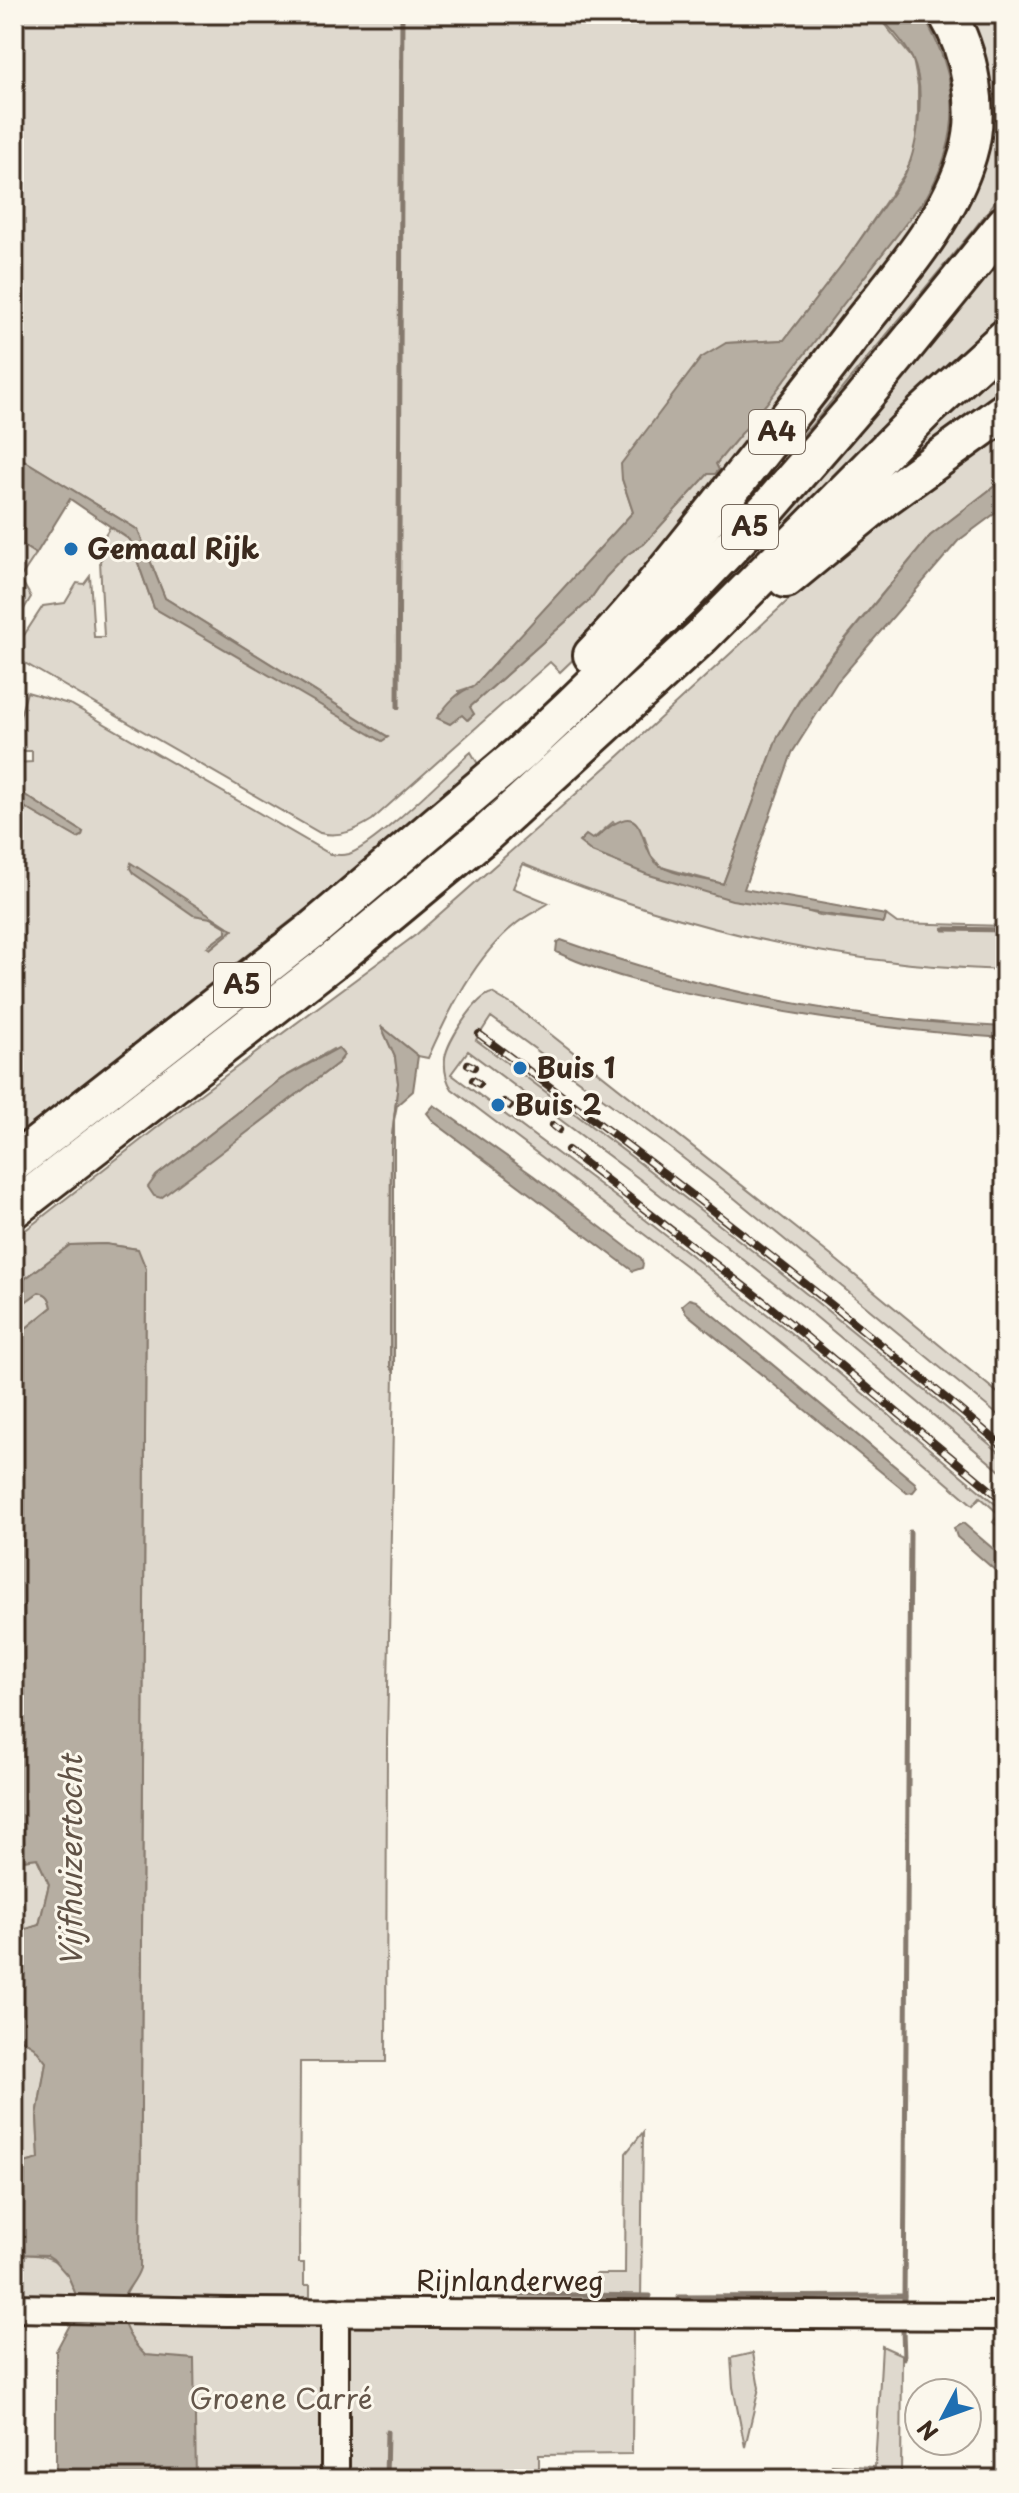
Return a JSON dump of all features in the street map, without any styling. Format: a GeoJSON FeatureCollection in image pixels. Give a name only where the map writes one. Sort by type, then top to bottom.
{"type":"FeatureCollection","features":[{"type":"Feature","properties":{"kind":"highway","name":"A4"},"geometry":{"type":"LineString","coordinates":[[465,801],[501,749],[605,641],[687,544],[813,387],[927,237],[950,200],[969,152],[973,102],[966,55],[947,14]]}},
{"type":"Feature","properties":{"kind":"highway","name":"A5"},"geometry":{"type":"LineString","coordinates":[[14,1163],[311,931],[465,801],[571,706],[680,600],[769,507],[860,402],[1005,224]]}},
{"type":"Feature","properties":{"kind":"highway","name":"A5"},"geometry":{"type":"LineString","coordinates":[[14,1209],[405,902],[486,834],[702,636],[923,413],[1005,338]]}},
{"type":"Feature","properties":{"kind":"highway","name":"A5"},"geometry":{"type":"LineString","coordinates":[[702,636],[790,577],[894,491],[1005,411]]}},
{"type":"Feature","properties":{"kind":"street","name":"Rijnlanderweg"},"geometry":{"type":"LineString","coordinates":[[14,2308],[1005,2316]]}},
{"type":"Feature","properties":{"kind":"street"},"geometry":{"type":"LineString","coordinates":[[335,2312],[335,2479]]}},
{"type":"Feature","properties":{"kind":"green space"},"geometry":{"type":"Polygon","coordinates":[[[14,14],[876,14],[913,59],[918,86],[918,113],[916,143],[910,166],[848,257],[784,340],[726,343],[622,479],[633,512],[474,686],[459,691],[462,715],[468,720],[474,714],[469,708],[589,601],[628,554],[644,544],[708,474],[719,470],[716,464],[927,197],[936,38],[922,14],[939,14],[969,102],[945,197],[608,626],[560,672],[550,662],[372,820],[348,832],[327,834],[320,833],[23,662],[17,655],[17,646],[43,606],[65,603],[77,583],[84,584],[90,576],[94,637],[104,637],[100,561],[108,547],[101,541],[110,527],[130,540],[154,608],[387,736],[165,598],[138,530],[14,454],[14,14]]]}},
{"type":"Feature","properties":{"kind":"green space"},"geometry":{"type":"Polygon","coordinates":[[[955,14],[1005,14],[1005,189],[812,425],[673,578],[956,200],[955,14]]]}},
{"type":"Feature","properties":{"kind":"green space"},"geometry":{"type":"Polygon","coordinates":[[[1005,247],[1005,318],[931,385],[580,729],[574,723],[1005,247]]]}},
{"type":"Feature","properties":{"kind":"green space"},"geometry":{"type":"Polygon","coordinates":[[[1005,364],[1005,404],[855,510],[946,416],[1005,364]]]}},
{"type":"Feature","properties":{"kind":"green space"},"geometry":{"type":"Polygon","coordinates":[[[1005,429],[1005,478],[930,536],[811,680],[778,736],[723,884],[661,867],[651,856],[644,836],[613,822],[592,840],[592,852],[820,915],[884,923],[886,915],[897,923],[1005,926],[1005,970],[847,956],[752,938],[659,913],[523,864],[513,888],[549,903],[517,923],[488,951],[454,1003],[428,1058],[418,1056],[382,1027],[395,1057],[398,1083],[391,1145],[390,1366],[394,1372],[387,1740],[386,2062],[300,2062],[299,2263],[304,2263],[304,2285],[310,2285],[310,2303],[123,2300],[140,2267],[146,1269],[137,1249],[105,1244],[70,1245],[14,1287],[14,1239],[195,1098],[417,934],[619,756],[819,572],[884,518],[1005,429]],[[333,1049],[281,1079],[156,1176],[255,1126],[342,1059],[333,1049]]]}},
{"type":"Feature","properties":{"kind":"green space"},"geometry":{"type":"Polygon","coordinates":[[[14,540],[36,554],[20,578],[31,597],[14,626],[14,540]]]}},
{"type":"Feature","properties":{"kind":"green space"},"geometry":{"type":"Polygon","coordinates":[[[27,692],[72,705],[330,854],[349,854],[361,848],[411,808],[471,752],[478,764],[353,872],[14,1138],[14,801],[78,838],[83,832],[14,788],[14,763],[32,762],[32,751],[14,751],[14,737],[27,692]]]}},
{"type":"Feature","properties":{"kind":"green space"},"geometry":{"type":"Polygon","coordinates":[[[492,993],[516,1007],[834,1258],[1005,1399],[1005,1421],[733,1197],[491,1017],[476,1040],[678,1192],[875,1349],[1005,1457],[1005,1475],[803,1306],[468,1051],[451,1074],[786,1329],[1005,1512],[1005,1532],[993,1522],[999,1514],[980,1497],[973,1505],[686,1266],[452,1089],[445,1071],[447,1051],[471,1011],[492,993]]]}},
{"type":"Feature","properties":{"kind":"green space"},"geometry":{"type":"Polygon","coordinates":[[[39,1292],[48,1297],[52,1307],[14,1338],[14,1310],[39,1292]]]}},
{"type":"Feature","properties":{"kind":"green space"},"geometry":{"type":"Polygon","coordinates":[[[37,1858],[49,1884],[39,1925],[14,1930],[14,1861],[37,1858]]]}},
{"type":"Feature","properties":{"kind":"green space"},"geometry":{"type":"Polygon","coordinates":[[[14,2034],[34,2047],[46,2062],[37,2116],[39,2159],[14,2166],[14,2034]]]}},
{"type":"Feature","properties":{"kind":"green space"},"geometry":{"type":"Polygon","coordinates":[[[643,2132],[641,2300],[595,2300],[596,2274],[625,2274],[626,2153],[643,2132]]]}},
{"type":"Feature","properties":{"kind":"green space"},"geometry":{"type":"Polygon","coordinates":[[[14,2254],[37,2255],[54,2261],[66,2273],[76,2295],[14,2294],[14,2254]]]}},
{"type":"Feature","properties":{"kind":"green space","name":"Groene Carré"},"geometry":{"type":"Polygon","coordinates":[[[123,2321],[633,2323],[632,2454],[539,2455],[539,2479],[191,2479],[142,2355],[125,2336],[123,2321]]]}},
{"type":"Feature","properties":{"kind":"green space"},"geometry":{"type":"Polygon","coordinates":[[[882,2346],[902,2355],[901,2479],[863,2479],[847,2475],[847,2479],[834,2479],[832,2465],[875,2467],[882,2346]]]}},
{"type":"Feature","properties":{"kind":"green space"},"geometry":{"type":"Polygon","coordinates":[[[753,2353],[759,2388],[745,2447],[733,2387],[731,2358],[753,2353]]]}},
{"type":"Feature","properties":{"kind":"water"},"geometry":{"type":"Polygon","coordinates":[[[876,14],[922,14],[944,60],[950,82],[951,127],[939,172],[927,196],[716,464],[719,470],[708,474],[644,544],[628,554],[589,601],[470,707],[474,714],[467,720],[462,715],[450,724],[437,718],[453,699],[474,686],[633,512],[622,479],[621,464],[701,358],[726,343],[784,340],[902,180],[908,168],[919,120],[917,71],[909,52],[876,14]]]}},
{"type":"Feature","properties":{"kind":"water"},"geometry":{"type":"Polygon","coordinates":[[[14,454],[138,530],[165,598],[388,737],[382,741],[154,608],[130,540],[70,499],[36,554],[14,540],[14,454]]]}},
{"type":"Feature","properties":{"kind":"water"},"geometry":{"type":"Polygon","coordinates":[[[1005,478],[1005,506],[958,541],[837,682],[792,753],[744,889],[886,915],[884,923],[732,900],[646,874],[592,852],[579,842],[586,835],[596,838],[626,819],[634,821],[653,860],[662,867],[723,884],[778,736],[812,680],[930,536],[1005,478]]]}},
{"type":"Feature","properties":{"kind":"water"},"geometry":{"type":"Polygon","coordinates":[[[14,788],[83,832],[82,836],[78,838],[14,801],[14,788]]]}},
{"type":"Feature","properties":{"kind":"water"},"geometry":{"type":"Polygon","coordinates":[[[131,863],[233,930],[210,949],[207,947],[226,933],[226,927],[211,918],[193,915],[133,873],[131,863]]]}},
{"type":"Feature","properties":{"kind":"water"},"geometry":{"type":"Polygon","coordinates":[[[561,940],[725,988],[892,1018],[1005,1027],[1005,1038],[838,1020],[668,989],[600,970],[556,952],[557,943],[561,940]]]}},
{"type":"Feature","properties":{"kind":"water"},"geometry":{"type":"Polygon","coordinates":[[[381,1026],[418,1056],[413,1091],[397,1105],[394,1120],[394,1372],[390,1366],[391,1145],[398,1083],[395,1057],[381,1026]]]}},
{"type":"Feature","properties":{"kind":"water"},"geometry":{"type":"Polygon","coordinates":[[[338,1048],[344,1055],[338,1063],[161,1198],[154,1196],[148,1187],[156,1176],[281,1079],[338,1048]]]}},
{"type":"Feature","properties":{"kind":"water"},"geometry":{"type":"Polygon","coordinates":[[[434,1105],[641,1258],[642,1268],[633,1271],[434,1122],[427,1113],[434,1105]]]}},
{"type":"Feature","properties":{"kind":"water","name":"Vijfhuizertocht"},"geometry":{"type":"Polygon","coordinates":[[[105,1244],[138,1249],[146,1269],[140,2268],[124,2296],[122,2312],[130,2336],[145,2355],[194,2359],[196,2479],[56,2479],[56,2351],[73,2319],[77,2297],[68,2276],[53,2259],[47,2255],[14,2254],[14,2166],[39,2159],[37,2116],[46,2062],[34,2047],[14,2034],[14,1930],[39,1925],[49,1884],[37,1858],[14,1861],[14,1338],[52,1307],[48,1297],[39,1292],[14,1310],[14,1287],[70,1245],[105,1244]]]}},
{"type":"Feature","properties":{"kind":"water"},"geometry":{"type":"Polygon","coordinates":[[[689,1299],[696,1301],[915,1483],[917,1487],[913,1492],[907,1493],[686,1313],[682,1305],[689,1299]]]}},
{"type":"Feature","properties":{"kind":"water"},"geometry":{"type":"Polygon","coordinates":[[[963,1523],[1005,1559],[1005,1579],[957,1537],[954,1528],[963,1523]]]}},
{"type":"Feature","properties":{"kind":"waterway"},"geometry":{"type":"LineString","coordinates":[[398,707],[402,14]]}},
{"type":"Feature","properties":{"kind":"waterway"},"geometry":{"type":"LineString","coordinates":[[944,929],[1005,930]]}},
{"type":"Feature","properties":{"kind":"waterway"},"geometry":{"type":"LineString","coordinates":[[904,2300],[910,1532]]}},
{"type":"Feature","properties":{"kind":"waterway"},"geometry":{"type":"LineString","coordinates":[[520,2294],[650,2296]]}},
{"type":"Feature","properties":{"kind":"waterway"},"geometry":{"type":"LineString","coordinates":[[679,2297],[904,2296]]}},
{"type":"Feature","properties":{"kind":"waterway"},"geometry":{"type":"LineString","coordinates":[[903,2331],[904,2358]]}},
{"type":"Feature","properties":{"kind":"waterway"},"geometry":{"type":"LineString","coordinates":[[386,2479],[387,2432]]}},
{"type":"Feature","properties":{"kind":"railway"},"geometry":{"type":"LineString","coordinates":[[479,1034],[746,1236],[1005,1448]]}},
{"type":"Feature","properties":{"kind":"railway"},"geometry":{"type":"LineString","coordinates":[[468,1064],[474,1067]]}},
{"type":"Feature","properties":{"kind":"railway"},"geometry":{"type":"LineString","coordinates":[[473,1080],[479,1084]]}},
{"type":"Feature","properties":{"kind":"railway"},"geometry":{"type":"LineString","coordinates":[[504,1102],[510,1106]]}},
{"type":"Feature","properties":{"kind":"railway"},"geometry":{"type":"LineString","coordinates":[[521,1102],[527,1107]]}},
{"type":"Feature","properties":{"kind":"railway"},"geometry":{"type":"LineString","coordinates":[[553,1125],[559,1130]]}},
{"type":"Feature","properties":{"kind":"railway"},"geometry":{"type":"LineString","coordinates":[[568,1150],[767,1304],[1005,1502]]}},
{"type":"Feature","properties":{"kind":"place","name":"Gemaal Rijk"},"geometry":{"type":"Point","coordinates":[71,549]}},
{"type":"Feature","properties":{"kind":"place","name":"Buis 1"},"geometry":{"type":"Point","coordinates":[520,1068]}},
{"type":"Feature","properties":{"kind":"place","name":"Buis 2"},"geometry":{"type":"Point","coordinates":[498,1105]}}]}
